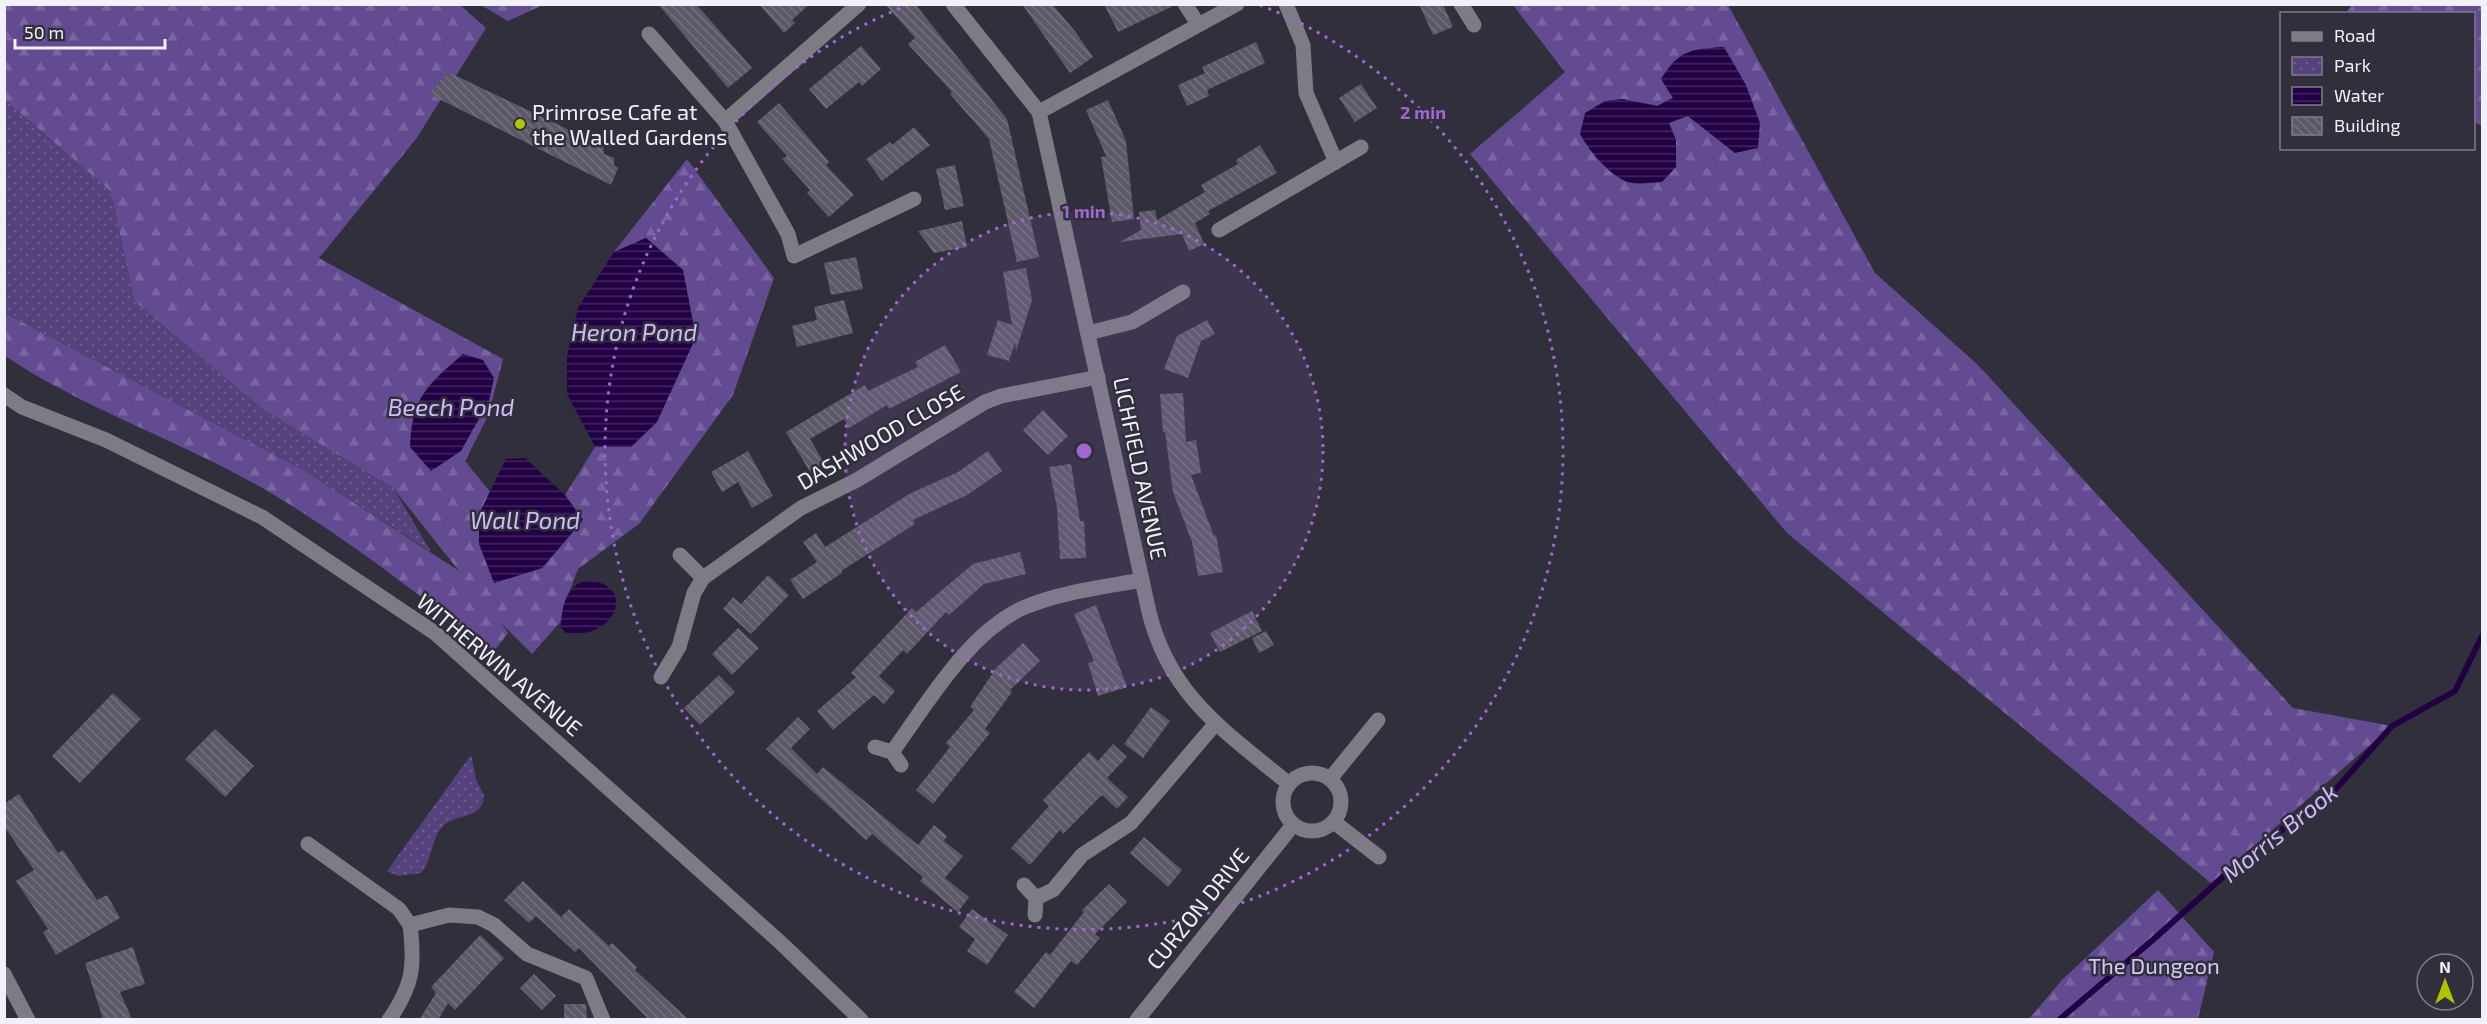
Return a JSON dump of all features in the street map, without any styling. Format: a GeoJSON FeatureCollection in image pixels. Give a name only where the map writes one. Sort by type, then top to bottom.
{"type":"FeatureCollection","features":[{"type":"Feature","properties":{"kind":"street"},"geometry":{"type":"LineString","coordinates":[[725,121],[859,4]]}},
{"type":"Feature","properties":{"kind":"street"},"geometry":{"type":"LineString","coordinates":[[953,4],[1039,112],[1237,4]]}},
{"type":"Feature","properties":{"kind":"street"},"geometry":{"type":"LineString","coordinates":[[1185,4],[1198,24]]}},
{"type":"Feature","properties":{"kind":"street"},"geometry":{"type":"LineString","coordinates":[[1286,4],[1303,45],[1306,93],[1336,162]]}},
{"type":"Feature","properties":{"kind":"street"},"geometry":{"type":"LineString","coordinates":[[1461,4],[1474,25]]}},
{"type":"Feature","properties":{"kind":"street"},"geometry":{"type":"LineString","coordinates":[[649,34],[725,121],[788,234],[794,256],[914,199]]}},
{"type":"Feature","properties":{"kind":"street","name":"LICHFIELD AVENUE"},"geometry":{"type":"LineString","coordinates":[[1039,112],[1142,580],[1154,630],[1164,658],[1191,699],[1289,784]]}},
{"type":"Feature","properties":{"kind":"street"},"geometry":{"type":"LineString","coordinates":[[1219,230],[1361,147]]}},
{"type":"Feature","properties":{"kind":"street"},"geometry":{"type":"LineString","coordinates":[[1088,333],[1132,322],[1183,292]]}},
{"type":"Feature","properties":{"kind":"street","name":"DASHWOOD CLOSE"},"geometry":{"type":"LineString","coordinates":[[661,677],[679,647],[694,593],[703,578],[801,508],[857,480],[985,402],[1000,396],[1098,377]]}},
{"type":"Feature","properties":{"kind":"street","name":"WITHERWIN AVENUE"},"geometry":{"type":"LineString","coordinates":[[4,395],[22,407],[106,440],[262,517],[435,633],[773,936],[861,1020]]}},
{"type":"Feature","properties":{"kind":"street","name":"WITHERWIN AVENUE"},"geometry":{"type":"LineString","coordinates":[[4,405],[22,407]]}},
{"type":"Feature","properties":{"kind":"street"},"geometry":{"type":"LineString","coordinates":[[680,555],[703,578]]}},
{"type":"Feature","properties":{"kind":"street"},"geometry":{"type":"LineString","coordinates":[[875,747],[897,759],[943,682],[982,635],[1002,620],[1043,601],[1142,580]]}},
{"type":"Feature","properties":{"kind":"street"},"geometry":{"type":"LineString","coordinates":[[1330,779],[1378,720]]}},
{"type":"Feature","properties":{"kind":"street"},"geometry":{"type":"LineString","coordinates":[[1036,897],[1053,890],[1082,855],[1131,823],[1216,723]]}},
{"type":"Feature","properties":{"kind":"street"},"geometry":{"type":"LineString","coordinates":[[1313,773],[1330,779],[1337,786],[1342,805],[1334,822],[1327,828],[1309,832],[1293,825],[1284,810],[1284,792],[1289,784],[1304,774],[1313,773]]}},
{"type":"Feature","properties":{"kind":"street"},"geometry":{"type":"LineString","coordinates":[[1334,822],[1379,857]]}},
{"type":"Feature","properties":{"kind":"street","name":"CURZON DRIVE"},"geometry":{"type":"LineString","coordinates":[[1137,1020],[1293,825]]}},
{"type":"Feature","properties":{"kind":"street"},"geometry":{"type":"LineString","coordinates":[[308,844],[399,909],[410,925],[413,965],[410,985],[388,1020]]}},
{"type":"Feature","properties":{"kind":"street"},"geometry":{"type":"LineString","coordinates":[[1024,885],[1036,897],[1035,915]]}},
{"type":"Feature","properties":{"kind":"street"},"geometry":{"type":"LineString","coordinates":[[410,925],[450,915],[469,915],[486,920],[526,954],[586,978],[603,1020]]}},
{"type":"Feature","properties":{"kind":"street"},"geometry":{"type":"LineString","coordinates":[[4,974],[28,1020]]}},
{"type":"Feature","properties":{"kind":"green space"},"geometry":{"type":"Polygon","coordinates":[[[459,4],[486,28],[416,139],[319,258],[503,359],[488,416],[465,461],[490,492],[479,514],[494,583],[542,568],[583,520],[565,495],[595,447],[631,447],[646,238],[614,252],[687,159],[774,278],[733,395],[639,524],[578,569],[561,621],[532,654],[501,623],[508,633],[494,651],[353,546],[294,507],[232,471],[68,393],[5,356],[5,313],[307,472],[459,571],[394,489],[262,409],[134,301],[111,192],[5,100],[5,5],[459,4]]]}},
{"type":"Feature","properties":{"kind":"green space"},"geometry":{"type":"Polygon","coordinates":[[[2353,4],[2482,5],[2482,126],[2475,122],[2475,12],[2347,12],[2353,4]]]}},
{"type":"Feature","properties":{"kind":"green space"},"geometry":{"type":"Polygon","coordinates":[[[481,5],[543,5],[508,21],[481,5]]]}},
{"type":"Feature","properties":{"kind":"green space"},"geometry":{"type":"Polygon","coordinates":[[[1513,5],[1728,5],[1875,273],[1978,365],[2293,708],[2392,726],[2211,883],[1787,533],[1470,154],[1565,72],[1513,5]],[[1673,98],[1657,106],[1644,103],[1676,140],[1668,122],[1688,116],[1735,153],[1673,98]]]}},
{"type":"Feature","properties":{"kind":"green space"},"geometry":{"type":"Polygon","coordinates":[[[5,100],[111,192],[134,301],[262,409],[394,489],[431,552],[307,472],[5,313],[5,100]]]}},
{"type":"Feature","properties":{"kind":"green space"},"geometry":{"type":"Polygon","coordinates":[[[471,755],[476,779],[484,796],[479,809],[444,825],[436,837],[428,862],[421,873],[398,876],[387,871],[471,755]]]}},
{"type":"Feature","properties":{"kind":"green space","name":"The Dungeon"},"geometry":{"type":"Polygon","coordinates":[[[2158,890],[2214,952],[2198,1019],[2029,1019],[2062,980],[2158,890]]]}},
{"type":"Feature","properties":{"kind":"water"},"geometry":{"type":"Polygon","coordinates":[[[1724,47],[1746,85],[1760,123],[1758,148],[1735,153],[1688,116],[1669,123],[1676,140],[1676,167],[1662,182],[1639,184],[1625,181],[1610,171],[1595,156],[1580,134],[1585,113],[1605,101],[1623,99],[1657,106],[1673,98],[1661,79],[1674,62],[1694,50],[1724,47]]]}},
{"type":"Feature","properties":{"kind":"water","name":"Heron Pond"},"geometry":{"type":"Polygon","coordinates":[[[646,238],[683,270],[696,337],[657,422],[631,447],[595,447],[567,394],[567,356],[578,308],[614,252],[646,238]]]}},
{"type":"Feature","properties":{"kind":"water","name":"Beech Pond"},"geometry":{"type":"Polygon","coordinates":[[[463,354],[483,360],[494,378],[489,401],[461,451],[431,471],[410,447],[414,415],[424,393],[431,384],[463,354]]]}},
{"type":"Feature","properties":{"kind":"water","name":"Wall Pond"},"geometry":{"type":"Polygon","coordinates":[[[525,458],[565,495],[583,520],[542,568],[494,583],[479,544],[479,514],[506,459],[525,458]]]}},
{"type":"Feature","properties":{"kind":"water"},"geometry":{"type":"Polygon","coordinates":[[[588,580],[603,584],[613,592],[616,601],[614,611],[608,621],[597,629],[583,633],[566,633],[561,628],[566,598],[574,586],[588,580]]]}},
{"type":"Feature","properties":{"kind":"building"},"geometry":{"type":"Polygon","coordinates":[[[658,4],[696,4],[752,68],[728,88],[658,4]]]}},
{"type":"Feature","properties":{"kind":"building"},"geometry":{"type":"Polygon","coordinates":[[[759,4],[810,4],[792,20],[795,23],[784,33],[759,4]]]}},
{"type":"Feature","properties":{"kind":"building"},"geometry":{"type":"Polygon","coordinates":[[[885,4],[915,4],[1007,119],[1039,257],[1017,262],[989,139],[950,94],[952,92],[908,44],[915,38],[885,4]]]}},
{"type":"Feature","properties":{"kind":"building"},"geometry":{"type":"Polygon","coordinates":[[[1022,4],[1052,4],[1093,57],[1070,73],[1022,4]]]}},
{"type":"Feature","properties":{"kind":"building"},"geometry":{"type":"Polygon","coordinates":[[[1104,4],[1175,4],[1175,5],[1118,32],[1104,4]]]}},
{"type":"Feature","properties":{"kind":"building"},"geometry":{"type":"Polygon","coordinates":[[[1419,4],[1443,4],[1453,27],[1433,35],[1419,4]]]}},
{"type":"Feature","properties":{"kind":"building"},"geometry":{"type":"Polygon","coordinates":[[[1256,42],[1265,63],[1207,90],[1209,96],[1187,106],[1178,85],[1205,73],[1202,67],[1256,42]]]}},
{"type":"Feature","properties":{"kind":"building"},"geometry":{"type":"Polygon","coordinates":[[[861,46],[881,69],[862,86],[859,82],[826,109],[809,89],[861,46]]]}},
{"type":"Feature","properties":{"kind":"building"},"geometry":{"type":"Polygon","coordinates":[[[448,72],[603,146],[604,154],[614,158],[614,165],[618,168],[611,185],[429,94],[448,72]]]}},
{"type":"Feature","properties":{"kind":"building"},"geometry":{"type":"Polygon","coordinates":[[[1361,84],[1377,108],[1355,122],[1339,98],[1361,84]]]}},
{"type":"Feature","properties":{"kind":"building"},"geometry":{"type":"Polygon","coordinates":[[[1108,100],[1126,141],[1134,219],[1112,222],[1101,157],[1106,156],[1086,110],[1108,100]]]}},
{"type":"Feature","properties":{"kind":"building"},"geometry":{"type":"Polygon","coordinates":[[[779,103],[829,162],[826,165],[854,195],[829,217],[807,193],[810,190],[782,159],[787,156],[757,122],[779,103]]]}},
{"type":"Feature","properties":{"kind":"building"},"geometry":{"type":"Polygon","coordinates":[[[914,127],[930,145],[882,181],[866,159],[890,142],[892,145],[914,127]]]}},
{"type":"Feature","properties":{"kind":"building"},"geometry":{"type":"Polygon","coordinates":[[[1260,145],[1277,173],[1208,211],[1210,214],[1195,223],[1204,244],[1189,251],[1182,234],[1120,242],[1141,230],[1139,212],[1155,210],[1157,220],[1205,192],[1201,185],[1238,164],[1236,160],[1260,145]]]}},
{"type":"Feature","properties":{"kind":"building"},"geometry":{"type":"Polygon","coordinates":[[[955,165],[964,206],[945,210],[936,169],[955,165]]]}},
{"type":"Feature","properties":{"kind":"building"},"geometry":{"type":"Polygon","coordinates":[[[962,221],[967,247],[934,253],[918,231],[962,221]]]}},
{"type":"Feature","properties":{"kind":"building"},"geometry":{"type":"Polygon","coordinates":[[[856,257],[863,289],[831,295],[824,263],[856,257]]]}},
{"type":"Feature","properties":{"kind":"building"},"geometry":{"type":"Polygon","coordinates":[[[1026,268],[1032,300],[1016,351],[1015,343],[1009,361],[987,355],[998,320],[1012,325],[1003,272],[1026,268]]]}},
{"type":"Feature","properties":{"kind":"building"},"geometry":{"type":"Polygon","coordinates":[[[844,300],[853,333],[797,347],[792,326],[817,320],[814,307],[844,300]]]}},
{"type":"Feature","properties":{"kind":"building"},"geometry":{"type":"Polygon","coordinates":[[[1207,320],[1215,334],[1201,341],[1188,378],[1164,369],[1177,336],[1207,320]]]}},
{"type":"Feature","properties":{"kind":"building"},"geometry":{"type":"Polygon","coordinates":[[[945,345],[961,372],[889,409],[887,405],[849,428],[844,419],[810,439],[824,463],[810,472],[786,432],[865,385],[868,391],[918,367],[915,362],[945,345]]]}},
{"type":"Feature","properties":{"kind":"building"},"geometry":{"type":"Polygon","coordinates":[[[1183,393],[1186,442],[1196,440],[1201,473],[1191,475],[1214,536],[1216,535],[1223,572],[1198,576],[1192,542],[1173,492],[1165,432],[1163,432],[1160,394],[1183,393]]]}},
{"type":"Feature","properties":{"kind":"building"},"geometry":{"type":"Polygon","coordinates":[[[1043,410],[1068,436],[1048,455],[1023,430],[1043,410]]]}},
{"type":"Feature","properties":{"kind":"building"},"geometry":{"type":"Polygon","coordinates":[[[748,451],[773,496],[752,508],[738,482],[722,492],[711,472],[748,451]]]}},
{"type":"Feature","properties":{"kind":"building"},"geometry":{"type":"Polygon","coordinates":[[[988,451],[1002,471],[967,495],[913,520],[915,524],[841,571],[842,573],[803,599],[790,580],[817,562],[803,542],[816,533],[825,547],[911,493],[958,472],[988,451]]]}},
{"type":"Feature","properties":{"kind":"building"},"geometry":{"type":"Polygon","coordinates":[[[1071,464],[1080,521],[1084,521],[1086,558],[1060,559],[1057,508],[1049,467],[1071,464]]]}},
{"type":"Feature","properties":{"kind":"building"},"geometry":{"type":"Polygon","coordinates":[[[1020,552],[1026,574],[984,584],[949,615],[946,612],[907,654],[903,650],[879,676],[895,691],[884,704],[874,695],[833,730],[817,711],[856,677],[851,673],[912,608],[916,612],[973,564],[1020,552]]]}},
{"type":"Feature","properties":{"kind":"building"},"geometry":{"type":"Polygon","coordinates":[[[768,575],[789,595],[751,634],[723,609],[733,597],[741,604],[768,575]]]}},
{"type":"Feature","properties":{"kind":"building"},"geometry":{"type":"Polygon","coordinates":[[[1096,605],[1127,687],[1098,696],[1088,663],[1094,661],[1074,614],[1096,605]]]}},
{"type":"Feature","properties":{"kind":"building"},"geometry":{"type":"Polygon","coordinates":[[[1252,611],[1262,631],[1220,652],[1210,633],[1252,611]]]}},
{"type":"Feature","properties":{"kind":"building"},"geometry":{"type":"Polygon","coordinates":[[[738,628],[759,648],[732,675],[712,654],[738,628]]]}},
{"type":"Feature","properties":{"kind":"building"},"geometry":{"type":"Polygon","coordinates":[[[1266,631],[1274,645],[1259,653],[1252,638],[1266,631]]]}},
{"type":"Feature","properties":{"kind":"building"},"geometry":{"type":"Polygon","coordinates":[[[1023,643],[1040,661],[1010,690],[1012,692],[985,729],[990,733],[933,804],[916,790],[950,747],[946,743],[974,710],[970,707],[996,668],[1023,643]]]}},
{"type":"Feature","properties":{"kind":"building"},"geometry":{"type":"Polygon","coordinates":[[[719,675],[735,692],[700,725],[684,708],[719,675]]]}},
{"type":"Feature","properties":{"kind":"building"},"geometry":{"type":"Polygon","coordinates":[[[113,693],[141,719],[80,783],[52,756],[113,693]]]}},
{"type":"Feature","properties":{"kind":"building"},"geometry":{"type":"Polygon","coordinates":[[[1151,707],[1170,721],[1143,758],[1124,744],[1151,707]]]}},
{"type":"Feature","properties":{"kind":"building"},"geometry":{"type":"Polygon","coordinates":[[[798,717],[810,729],[791,748],[817,774],[823,767],[918,845],[934,825],[947,836],[944,841],[963,856],[945,878],[969,897],[958,912],[920,881],[923,877],[872,834],[866,840],[766,749],[798,717]]]}},
{"type":"Feature","properties":{"kind":"building"},"geometry":{"type":"Polygon","coordinates":[[[215,729],[254,766],[225,797],[185,759],[215,729]]]}},
{"type":"Feature","properties":{"kind":"building"},"geometry":{"type":"Polygon","coordinates":[[[1113,744],[1127,757],[1107,778],[1128,797],[1117,809],[1102,795],[1063,834],[1060,830],[1030,865],[1011,848],[1049,806],[1043,800],[1089,752],[1098,761],[1113,744]]]}},
{"type":"Feature","properties":{"kind":"building"},"geometry":{"type":"Polygon","coordinates":[[[19,794],[58,853],[63,850],[97,900],[107,895],[120,918],[56,955],[43,932],[48,929],[16,881],[34,870],[4,826],[4,804],[19,794]]]}},
{"type":"Feature","properties":{"kind":"building"},"geometry":{"type":"Polygon","coordinates":[[[1144,837],[1182,870],[1168,887],[1130,853],[1144,837]]]}},
{"type":"Feature","properties":{"kind":"building"},"geometry":{"type":"Polygon","coordinates":[[[523,881],[561,917],[569,909],[609,946],[612,943],[637,967],[635,970],[689,1020],[649,1020],[579,948],[575,952],[536,916],[529,923],[504,900],[523,881]]]}},
{"type":"Feature","properties":{"kind":"building"},"geometry":{"type":"Polygon","coordinates":[[[1109,884],[1127,902],[1095,934],[1100,938],[1077,965],[1071,961],[1034,1008],[1014,992],[1046,952],[1050,955],[1084,912],[1082,910],[1109,884]]]}},
{"type":"Feature","properties":{"kind":"building"},"geometry":{"type":"Polygon","coordinates":[[[972,909],[1008,935],[987,965],[967,951],[975,939],[959,927],[972,909]]]}},
{"type":"Feature","properties":{"kind":"building"},"geometry":{"type":"Polygon","coordinates":[[[480,935],[504,958],[455,1010],[448,1003],[438,1020],[419,1020],[436,993],[431,987],[480,935]]]}},
{"type":"Feature","properties":{"kind":"building"},"geometry":{"type":"Polygon","coordinates":[[[133,947],[145,984],[120,992],[132,1019],[103,1019],[85,963],[133,947]]]}},
{"type":"Feature","properties":{"kind":"building"},"geometry":{"type":"Polygon","coordinates":[[[534,974],[556,996],[542,1010],[520,988],[534,974]]]}},
{"type":"Feature","properties":{"kind":"building"},"geometry":{"type":"Polygon","coordinates":[[[564,1004],[586,1004],[587,1020],[564,1020],[564,1004]]]}},
{"type":"Feature","properties":{"kind":"waterway","name":"Morris Brook"},"geometry":{"type":"LineString","coordinates":[[2059,1020],[2244,858],[2334,791],[2392,726],[2455,691],[2482,636]]}},
{"type":"Feature","properties":{"kind":"place","name":"Primrose Cafe at the Walled Gardens"},"geometry":{"type":"Point","coordinates":[520,124]}}]}
